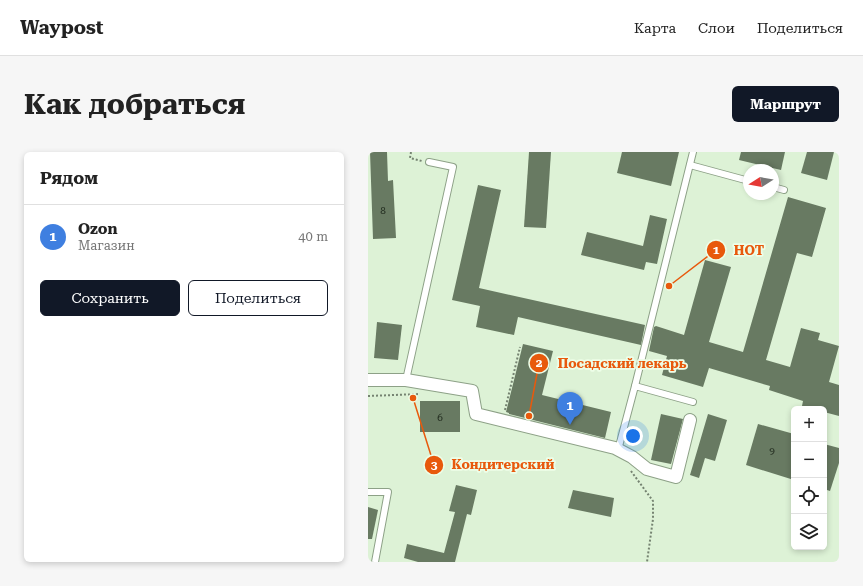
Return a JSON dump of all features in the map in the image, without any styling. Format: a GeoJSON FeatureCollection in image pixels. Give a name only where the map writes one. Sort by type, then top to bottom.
{"type":"FeatureCollection","features":[{"type":"Feature","properties":{"kind":"street"},"geometry":{"type":"LineString","coordinates":[[368,380],[406,380],[472,391],[476,414],[590,441],[618,450],[632,457],[647,469],[676,477],[690,420]]}},
{"type":"Feature","properties":{"kind":"lane"},"geometry":{"type":"LineString","coordinates":[[618,450],[693,152]]}},
{"type":"Feature","properties":{"kind":"lane"},"geometry":{"type":"LineString","coordinates":[[406,380],[453,168],[429,162]]}},
{"type":"Feature","properties":{"kind":"lane"},"geometry":{"type":"LineString","coordinates":[[690,165],[743,179]]}},
{"type":"Feature","properties":{"kind":"lane"},"geometry":{"type":"LineString","coordinates":[[779,189],[784,190]]}},
{"type":"Feature","properties":{"kind":"lane"},"geometry":{"type":"LineString","coordinates":[[634,386],[693,402]]}},
{"type":"Feature","properties":{"kind":"lane"},"geometry":{"type":"LineString","coordinates":[[368,492],[388,492],[375,562]]}},
{"type":"Feature","properties":{"kind":"path"},"geometry":{"type":"LineString","coordinates":[[411,152],[410,158],[429,162]]}},
{"type":"Feature","properties":{"kind":"path"},"geometry":{"type":"LineString","coordinates":[[368,396],[426,395]]}},
{"type":"Feature","properties":{"kind":"building"},"geometry":{"type":"Polygon","coordinates":[[[370,152],[387,152],[388,181],[393,180],[396,238],[373,239],[370,152]]]}},
{"type":"Feature","properties":{"kind":"building"},"geometry":{"type":"Polygon","coordinates":[[[529,152],[551,152],[546,228],[524,227],[529,152]]]}},
{"type":"Feature","properties":{"kind":"building"},"geometry":{"type":"Polygon","coordinates":[[[622,152],[679,152],[671,186],[617,173],[622,152]]]}},
{"type":"Feature","properties":{"kind":"building"},"geometry":{"type":"Polygon","coordinates":[[[741,152],[785,152],[781,170],[779,170],[779,164],[756,164],[739,160],[741,152]]]}},
{"type":"Feature","properties":{"kind":"building"},"geometry":{"type":"Polygon","coordinates":[[[807,152],[834,152],[827,180],[801,173],[807,152]]]}},
{"type":"Feature","properties":{"kind":"building"},"geometry":{"type":"Polygon","coordinates":[[[478,185],[501,190],[479,288],[645,325],[641,345],[518,317],[514,335],[476,327],[480,306],[452,300],[478,185]]]}},
{"type":"Feature","properties":{"kind":"building"},"geometry":{"type":"Polygon","coordinates":[[[788,197],[826,208],[812,257],[797,253],[766,360],[790,367],[801,328],[820,333],[818,340],[839,346],[829,382],[839,385],[839,416],[827,413],[827,406],[802,406],[803,401],[769,390],[770,386],[709,368],[703,387],[662,375],[667,356],[649,351],[654,327],[656,326],[684,335],[705,260],[731,267],[709,342],[743,352],[788,197]]]}},
{"type":"Feature","properties":{"kind":"building"},"geometry":{"type":"Polygon","coordinates":[[[650,215],[667,219],[657,264],[646,262],[644,270],[581,255],[587,232],[643,246],[650,215]]]}},
{"type":"Feature","properties":{"kind":"building"},"geometry":{"type":"Polygon","coordinates":[[[377,322],[402,325],[398,360],[374,358],[377,322]]]}},
{"type":"Feature","properties":{"kind":"building"},"geometry":{"type":"Polygon","coordinates":[[[523,344],[553,351],[542,395],[611,412],[605,438],[506,412],[523,344]]]}},
{"type":"Feature","properties":{"kind":"building"},"geometry":{"type":"Polygon","coordinates":[[[420,401],[460,401],[460,432],[420,432],[420,401]]]}},
{"type":"Feature","properties":{"kind":"building"},"geometry":{"type":"Polygon","coordinates":[[[661,414],[683,419],[671,464],[651,460],[661,414]]]}},
{"type":"Feature","properties":{"kind":"building"},"geometry":{"type":"Polygon","coordinates":[[[708,414],[727,420],[715,461],[705,458],[699,478],[690,475],[708,414]]]}},
{"type":"Feature","properties":{"kind":"building"},"geometry":{"type":"Polygon","coordinates":[[[758,424],[791,433],[791,479],[746,465],[758,424]]]}},
{"type":"Feature","properties":{"kind":"building"},"geometry":{"type":"Polygon","coordinates":[[[827,445],[839,448],[839,463],[830,491],[827,490],[827,445]]]}},
{"type":"Feature","properties":{"kind":"building"},"geometry":{"type":"Polygon","coordinates":[[[456,485],[477,490],[471,515],[467,514],[455,562],[418,562],[404,558],[407,544],[444,553],[455,512],[449,511],[456,485]]]}},
{"type":"Feature","properties":{"kind":"building"},"geometry":{"type":"Polygon","coordinates":[[[573,490],[614,498],[611,517],[568,508],[573,490]]]}},
{"type":"Feature","properties":{"kind":"building"},"geometry":{"type":"Polygon","coordinates":[[[368,507],[378,510],[372,539],[368,539],[368,507]]]}},
{"type":"Feature","properties":{"kind":"place","name":"НОТ"},"geometry":{"type":"Point","coordinates":[669,286]}},
{"type":"Feature","properties":{"kind":"place","name":"Кондитерский"},"geometry":{"type":"Point","coordinates":[413,398]}},
{"type":"Feature","properties":{"kind":"place","name":"Посадский лекарь"},"geometry":{"type":"Point","coordinates":[529,416]}},
{"type":"Feature","properties":{"kind":"place","name":"Ozon"},"geometry":{"type":"Point","coordinates":[570,425]}}]}
